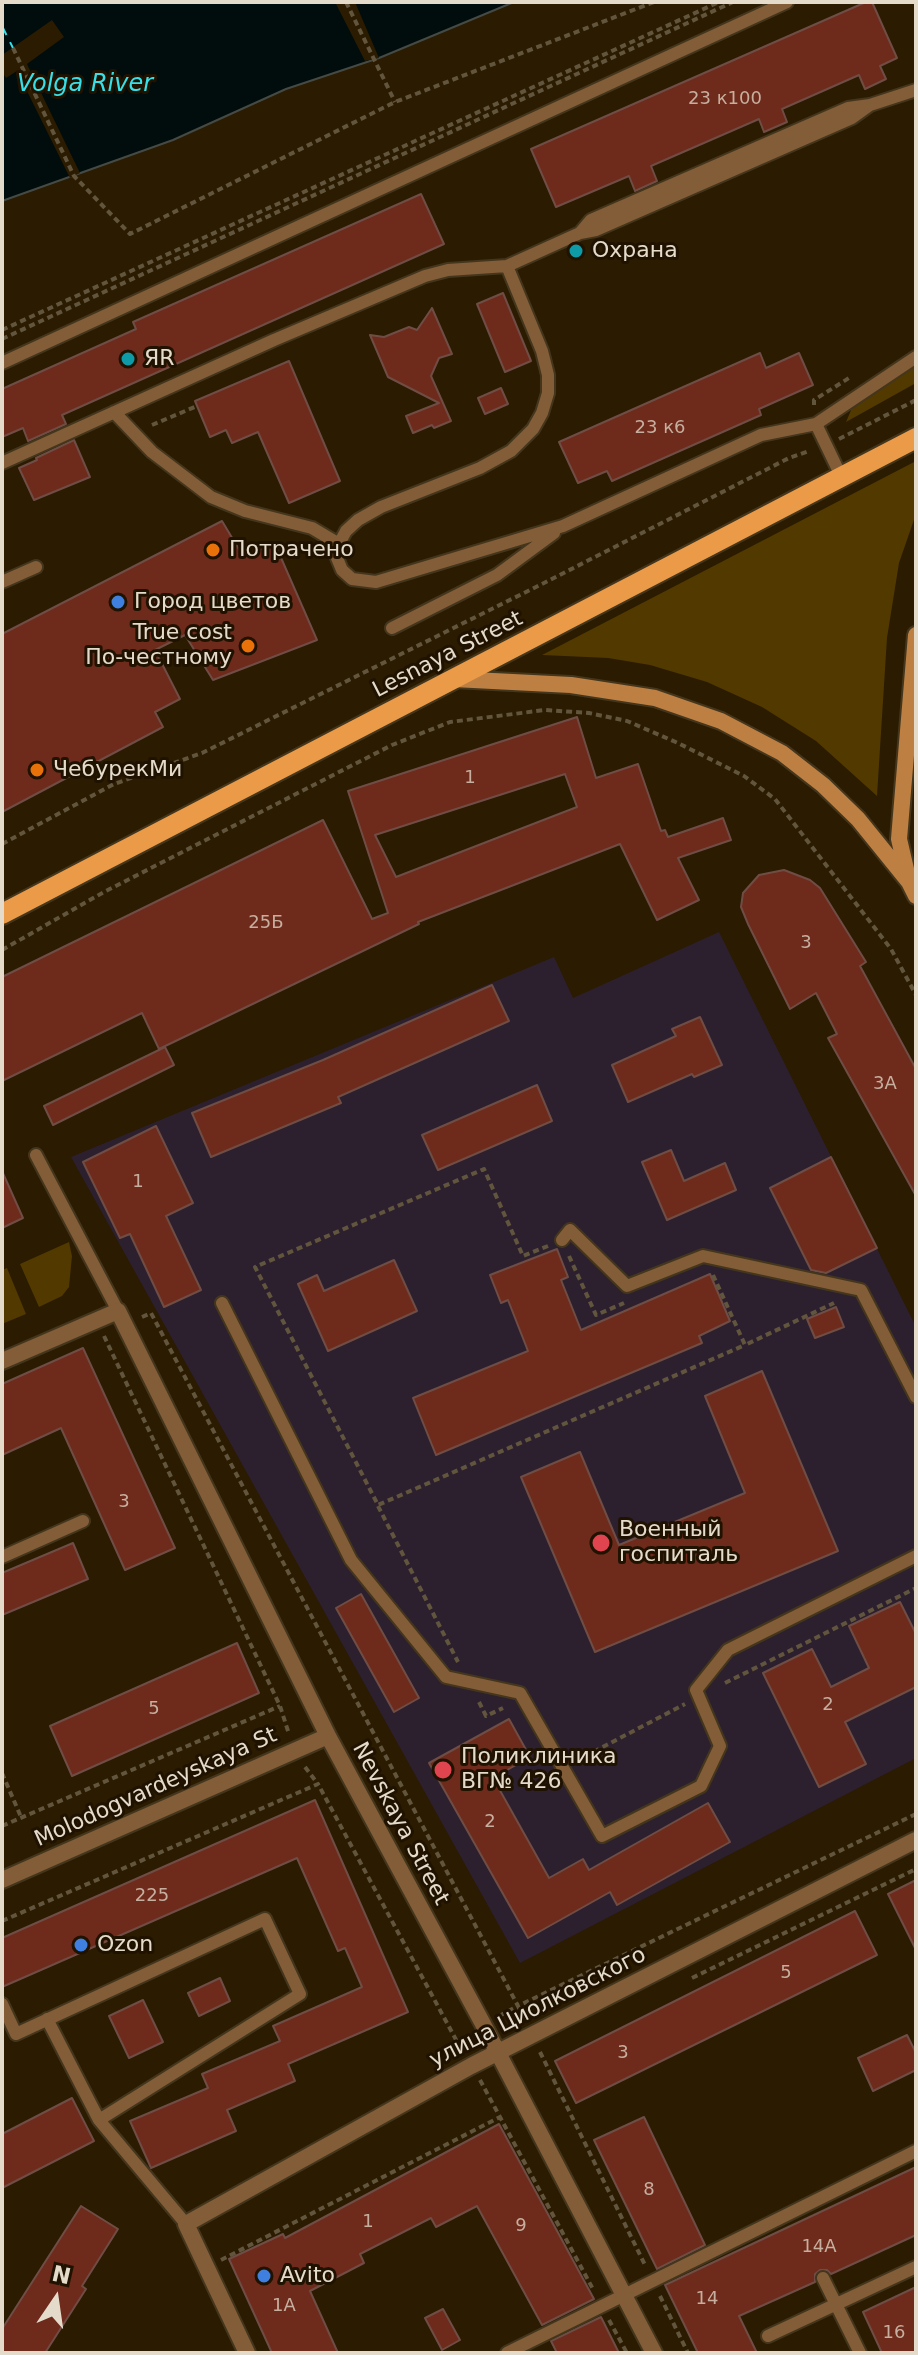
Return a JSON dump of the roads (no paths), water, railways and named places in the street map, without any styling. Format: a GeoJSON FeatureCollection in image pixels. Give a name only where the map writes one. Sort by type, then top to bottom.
{"type":"FeatureCollection","features":[{"type":"Feature","properties":{"kind":"main road","name":"Lesnaya Street"},"geometry":{"type":"LineString","coordinates":[[2,914],[916,438]]}},
{"type":"Feature","properties":{"kind":"main road"},"geometry":{"type":"LineString","coordinates":[[913,889],[899,839],[916,635]]}},
{"type":"Feature","properties":{"kind":"main road"},"geometry":{"type":"LineString","coordinates":[[453,679],[571,685],[655,698],[721,721],[782,753],[823,785],[858,819],[913,889]]}},
{"type":"Feature","properties":{"kind":"street"},"geometry":{"type":"LineString","coordinates":[[2,1361],[121,1318]]}},
{"type":"Feature","properties":{"kind":"street","name":"Nevskaya Street"},"geometry":{"type":"LineString","coordinates":[[121,1318],[328,1736],[654,2353]]}},
{"type":"Feature","properties":{"kind":"street","name":"Molodogvardeyskaya St"},"geometry":{"type":"LineString","coordinates":[[2,1880],[328,1736]]}},
{"type":"Feature","properties":{"kind":"street","name":"улица Циолковского"},"geometry":{"type":"LineString","coordinates":[[186,2224],[471,2066],[916,1840]]}},
{"type":"Feature","properties":{"kind":"street"},"geometry":{"type":"LineString","coordinates":[[186,2224],[247,2353]]}},
{"type":"Feature","properties":{"kind":"lane"},"geometry":{"type":"LineString","coordinates":[[2,363],[787,2]]}},
{"type":"Feature","properties":{"kind":"lane"},"geometry":{"type":"LineString","coordinates":[[2,463],[425,276],[448,270],[507,266],[580,233],[591,220],[848,108],[870,105],[916,90]]}},
{"type":"Feature","properties":{"kind":"lane"},"geometry":{"type":"LineString","coordinates":[[507,266],[542,351],[548,375],[548,393],[542,413],[533,429],[511,451],[480,468],[381,507],[358,520],[346,531],[339,544],[337,558],[342,570],[352,579],[376,582],[563,526],[761,435],[816,424],[916,357]]}},
{"type":"Feature","properties":{"kind":"lane"},"geometry":{"type":"LineString","coordinates":[[114,412],[152,452],[211,497],[245,511],[312,528],[339,544]]}},
{"type":"Feature","properties":{"kind":"lane"},"geometry":{"type":"LineString","coordinates":[[816,424],[841,476]]}},
{"type":"Feature","properties":{"kind":"lane"},"geometry":{"type":"LineString","coordinates":[[392,628],[497,575],[563,526]]}},
{"type":"Feature","properties":{"kind":"lane"},"geometry":{"type":"LineString","coordinates":[[2,582],[36,567]]}},
{"type":"Feature","properties":{"kind":"lane"},"geometry":{"type":"LineString","coordinates":[[36,1155],[121,1318]]}},
{"type":"Feature","properties":{"kind":"lane"},"geometry":{"type":"LineString","coordinates":[[562,1240],[570,1230],[627,1286],[703,1256],[861,1290],[916,1397]]}},
{"type":"Feature","properties":{"kind":"lane"},"geometry":{"type":"LineString","coordinates":[[222,1303],[351,1560],[446,1677],[520,1693],[602,1836],[701,1786],[720,1746],[696,1690],[728,1650],[916,1556]]}},
{"type":"Feature","properties":{"kind":"lane"},"geometry":{"type":"LineString","coordinates":[[2,1557],[83,1521]]}},
{"type":"Feature","properties":{"kind":"lane"},"geometry":{"type":"LineString","coordinates":[[2,2040],[265,1919],[300,1994],[99,2120]]}},
{"type":"Feature","properties":{"kind":"lane"},"geometry":{"type":"LineString","coordinates":[[2,2004],[16,2034]]}},
{"type":"Feature","properties":{"kind":"lane"},"geometry":{"type":"LineString","coordinates":[[47,2019],[99,2120],[186,2224]]}},
{"type":"Feature","properties":{"kind":"lane"},"geometry":{"type":"LineString","coordinates":[[507,2353],[622,2294],[796,2216],[916,2151]]}},
{"type":"Feature","properties":{"kind":"lane"},"geometry":{"type":"LineString","coordinates":[[768,2336],[916,2267]]}},
{"type":"Feature","properties":{"kind":"lane"},"geometry":{"type":"LineString","coordinates":[[823,2278],[860,2353]]}},
{"type":"Feature","properties":{"kind":"lane"},"geometry":{"type":"LineString","coordinates":[[531,2341],[537,2353]]}},
{"type":"Feature","properties":{"kind":"water","name":"Volga River"},"geometry":{"type":"Polygon","coordinates":[[[2,2],[514,2],[379,58],[286,89],[173,140],[2,201],[2,2]]]}},
{"type":"Feature","properties":{"kind":"place","name":"Охрана"},"geometry":{"type":"Point","coordinates":[576,251]}},
{"type":"Feature","properties":{"kind":"place","name":"ЯR"},"geometry":{"type":"Point","coordinates":[128,359]}},
{"type":"Feature","properties":{"kind":"place","name":"Потрачено"},"geometry":{"type":"Point","coordinates":[213,550]}},
{"type":"Feature","properties":{"kind":"place","name":"Город цветов"},"geometry":{"type":"Point","coordinates":[118,602]}},
{"type":"Feature","properties":{"kind":"place","name":"True cost По-честному"},"geometry":{"type":"Point","coordinates":[248,646]}},
{"type":"Feature","properties":{"kind":"place","name":"ЧебурекМи"},"geometry":{"type":"Point","coordinates":[37,770]}},
{"type":"Feature","properties":{"kind":"place","name":"Военный госпиталь"},"geometry":{"type":"Point","coordinates":[601,1543]}},
{"type":"Feature","properties":{"kind":"place","name":"Поликлиника ВГ№ 426"},"geometry":{"type":"Point","coordinates":[443,1770]}},
{"type":"Feature","properties":{"kind":"place","name":"Ozon"},"geometry":{"type":"Point","coordinates":[81,1945]}},
{"type":"Feature","properties":{"kind":"place","name":"Avito"},"geometry":{"type":"Point","coordinates":[264,2276]}}]}
